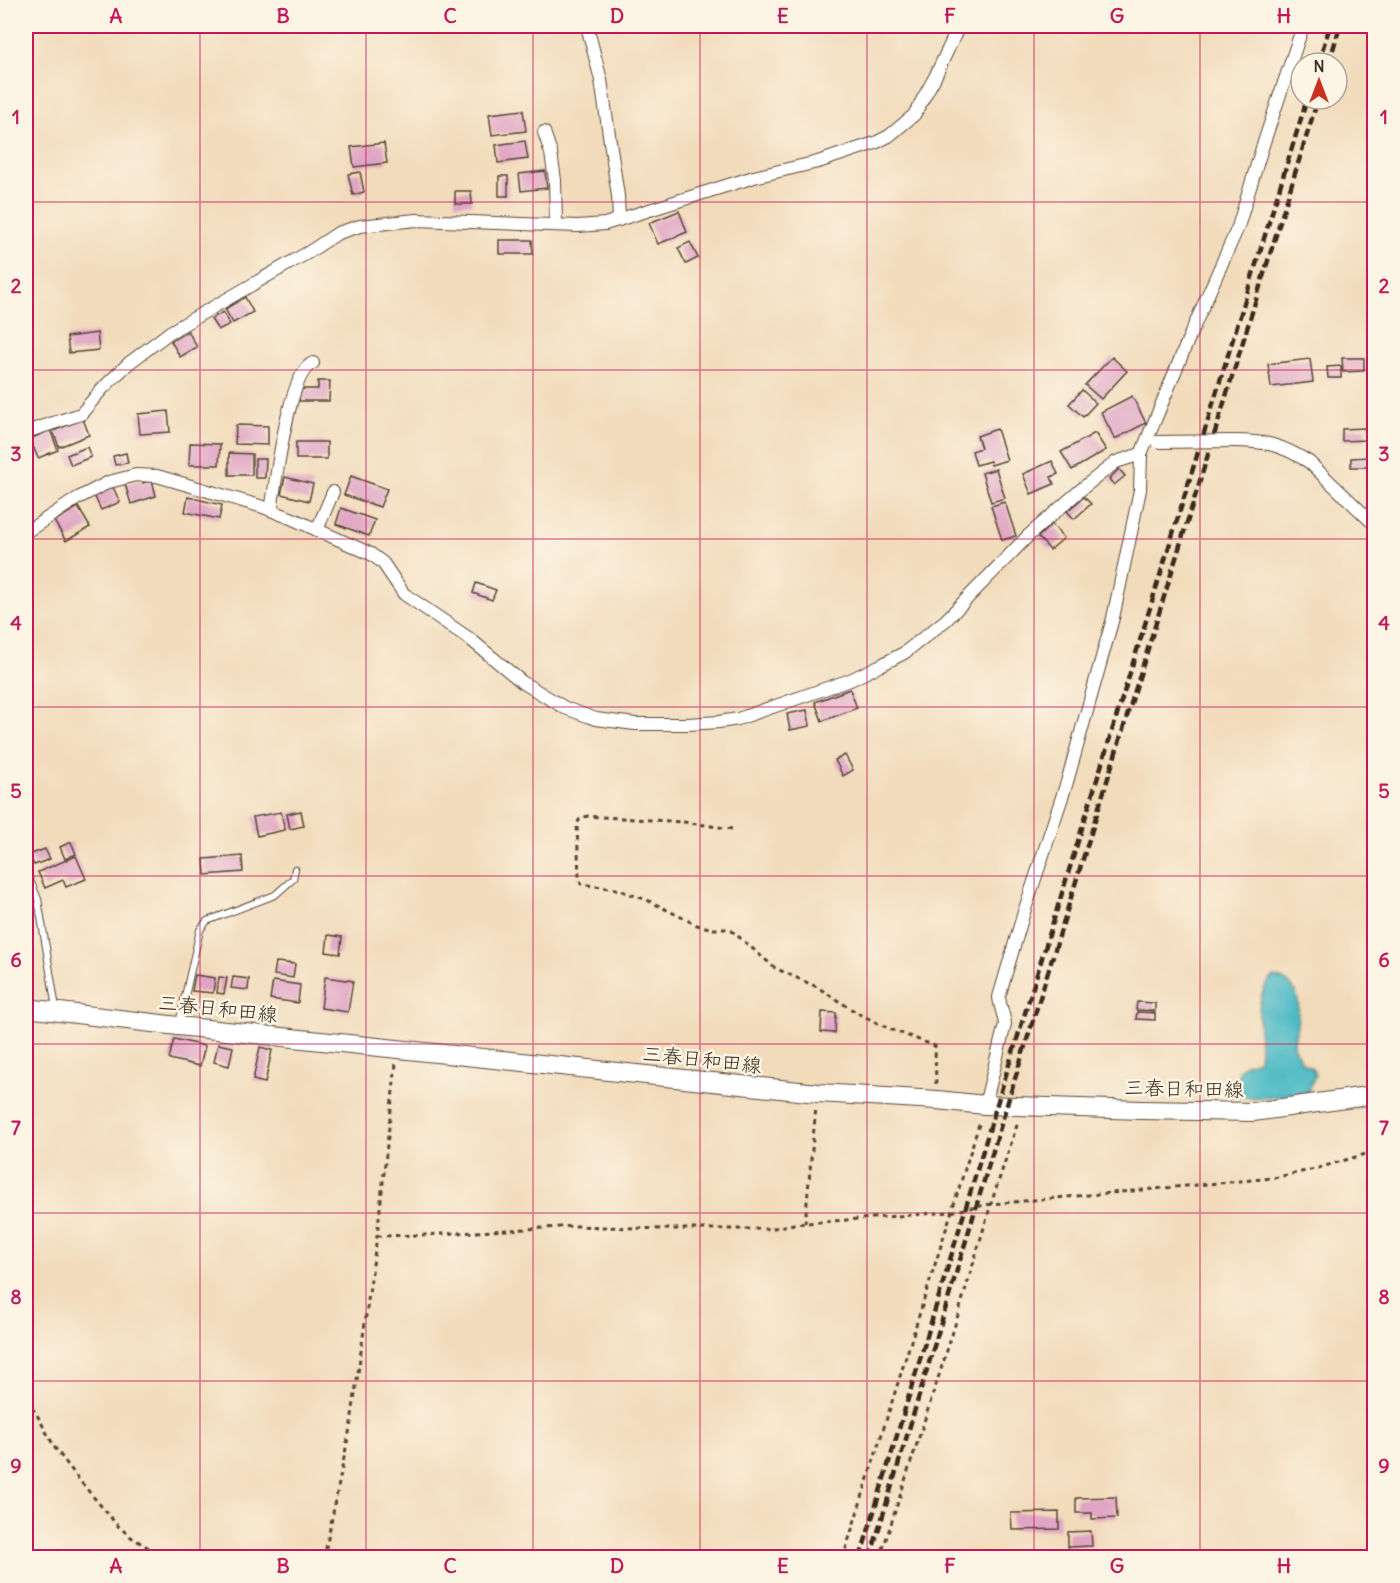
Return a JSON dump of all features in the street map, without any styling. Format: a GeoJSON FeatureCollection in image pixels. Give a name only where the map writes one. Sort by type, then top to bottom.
{"type":"FeatureCollection","features":[{"type":"Feature","properties":{"kind":"main road","name":"三春日和田線"},"geometry":{"type":"LineString","coordinates":[[26,1008],[818,1094],[985,1105],[1253,1112],[1374,1095]]}},
{"type":"Feature","properties":{"kind":"street"},"geometry":{"type":"LineString","coordinates":[[587,26],[601,80],[618,195],[619,220]]}},
{"type":"Feature","properties":{"kind":"street"},"geometry":{"type":"LineString","coordinates":[[26,432],[81,414],[102,388],[129,363],[170,333],[338,233],[360,226],[416,220],[578,226],[605,224],[754,177],[818,162],[875,144],[889,136],[914,115],[959,26]]}},
{"type":"Feature","properties":{"kind":"street"},"geometry":{"type":"LineString","coordinates":[[985,1105],[1005,1024],[999,997],[1066,782],[1113,618],[1148,446],[1191,333],[1238,227],[1303,26]]}},
{"type":"Feature","properties":{"kind":"street"},"geometry":{"type":"LineString","coordinates":[[544,132],[551,153],[555,180],[556,225]]}},
{"type":"Feature","properties":{"kind":"street"},"geometry":{"type":"LineString","coordinates":[[272,510],[286,422],[294,390],[307,365],[313,363]]}},
{"type":"Feature","properties":{"kind":"street"},"geometry":{"type":"LineString","coordinates":[[26,532],[78,498],[109,482],[136,475],[157,476],[230,496],[272,510],[379,558],[404,594],[470,639],[522,682],[565,708],[596,719],[635,724],[720,722],[738,719],[850,680],[904,653],[946,620],[1029,535],[1084,487],[1116,462],[1148,446],[1232,441],[1267,442],[1288,450],[1309,462],[1374,524]]}},
{"type":"Feature","properties":{"kind":"street"},"geometry":{"type":"LineString","coordinates":[[317,530],[333,492]]}},
{"type":"Feature","properties":{"kind":"lane"},"geometry":{"type":"LineString","coordinates":[[178,1026],[200,930],[207,921],[275,895],[293,879],[295,869]]}},
{"type":"Feature","properties":{"kind":"lane"},"geometry":{"type":"LineString","coordinates":[[26,871],[38,899],[57,1012]]}},
{"type":"Feature","properties":{"kind":"path"},"geometry":{"type":"LineString","coordinates":[[732,829],[684,822],[587,816],[579,820],[577,825],[581,884],[616,889],[646,900],[698,925],[732,931],[775,968],[817,987],[859,1014],[935,1046],[936,1100]]}},
{"type":"Feature","properties":{"kind":"path"},"geometry":{"type":"LineString","coordinates":[[324,1557],[351,1423],[377,1236],[398,1050]]}},
{"type":"Feature","properties":{"kind":"path"},"geometry":{"type":"LineString","coordinates":[[805,1224],[818,1094]]}},
{"type":"Feature","properties":{"kind":"path"},"geometry":{"type":"LineString","coordinates":[[843,1557],[985,1105]]}},
{"type":"Feature","properties":{"kind":"path"},"geometry":{"type":"LineString","coordinates":[[880,1557],[952,1335],[1022,1106]]}},
{"type":"Feature","properties":{"kind":"path"},"geometry":{"type":"LineString","coordinates":[[377,1236],[576,1226],[769,1229],[794,1224],[950,1212],[991,1204],[1273,1178],[1315,1169],[1369,1153],[1374,1149]]}},
{"type":"Feature","properties":{"kind":"path"},"geometry":{"type":"LineString","coordinates":[[26,1401],[36,1413],[55,1448],[118,1526],[131,1537],[165,1557]]}},
{"type":"Feature","properties":{"kind":"water"},"geometry":{"type":"Polygon","coordinates":[[[1273,977],[1292,987],[1296,995],[1298,1014],[1293,1046],[1302,1062],[1312,1068],[1315,1075],[1308,1092],[1267,1098],[1240,1097],[1235,1092],[1240,1069],[1245,1064],[1259,1060],[1260,1006],[1266,986],[1273,977]]]}},
{"type":"Feature","properties":{"kind":"building"},"geometry":{"type":"Polygon","coordinates":[[[523,110],[526,131],[492,135],[489,114],[523,110]]]}},
{"type":"Feature","properties":{"kind":"building"},"geometry":{"type":"Polygon","coordinates":[[[525,141],[528,159],[498,163],[496,145],[525,141]]]}},
{"type":"Feature","properties":{"kind":"building"},"geometry":{"type":"Polygon","coordinates":[[[384,143],[387,163],[354,167],[351,147],[384,143]]]}},
{"type":"Feature","properties":{"kind":"building"},"geometry":{"type":"Polygon","coordinates":[[[545,171],[547,188],[521,191],[519,174],[545,171]]]}},
{"type":"Feature","properties":{"kind":"building"},"geometry":{"type":"Polygon","coordinates":[[[360,172],[364,192],[353,195],[348,174],[360,172]]]}},
{"type":"Feature","properties":{"kind":"building"},"geometry":{"type":"Polygon","coordinates":[[[499,176],[508,176],[508,196],[499,196],[499,176]]]}},
{"type":"Feature","properties":{"kind":"building"},"geometry":{"type":"Polygon","coordinates":[[[455,191],[471,191],[472,204],[455,204],[455,191]]]}},
{"type":"Feature","properties":{"kind":"building"},"geometry":{"type":"Polygon","coordinates":[[[679,211],[687,232],[658,244],[649,223],[679,211]]]}},
{"type":"Feature","properties":{"kind":"building"},"geometry":{"type":"Polygon","coordinates":[[[499,240],[532,240],[533,254],[499,254],[499,240]]]}},
{"type":"Feature","properties":{"kind":"building"},"geometry":{"type":"Polygon","coordinates":[[[690,242],[698,258],[686,264],[678,248],[690,242]]]}},
{"type":"Feature","properties":{"kind":"building"},"geometry":{"type":"Polygon","coordinates":[[[245,297],[253,312],[233,323],[225,309],[245,297]]]}},
{"type":"Feature","properties":{"kind":"building"},"geometry":{"type":"Polygon","coordinates":[[[223,312],[230,324],[218,330],[211,319],[223,312]]]}},
{"type":"Feature","properties":{"kind":"building"},"geometry":{"type":"Polygon","coordinates":[[[188,331],[197,347],[180,357],[171,341],[188,331]]]}},
{"type":"Feature","properties":{"kind":"building"},"geometry":{"type":"Polygon","coordinates":[[[97,333],[99,350],[69,353],[67,337],[97,333]]]}},
{"type":"Feature","properties":{"kind":"building"},"geometry":{"type":"Polygon","coordinates":[[[1112,357],[1127,371],[1101,399],[1085,385],[1112,357]]]}},
{"type":"Feature","properties":{"kind":"building"},"geometry":{"type":"Polygon","coordinates":[[[1342,358],[1364,358],[1364,371],[1343,372],[1342,358]]]}},
{"type":"Feature","properties":{"kind":"building"},"geometry":{"type":"Polygon","coordinates":[[[1310,359],[1313,382],[1271,387],[1268,364],[1310,359]]]}},
{"type":"Feature","properties":{"kind":"building"},"geometry":{"type":"Polygon","coordinates":[[[1341,366],[1341,378],[1328,378],[1327,367],[1341,366]]]}},
{"type":"Feature","properties":{"kind":"building"},"geometry":{"type":"Polygon","coordinates":[[[318,381],[330,381],[329,401],[299,401],[299,389],[318,389],[318,381]]]}},
{"type":"Feature","properties":{"kind":"building"},"geometry":{"type":"Polygon","coordinates":[[[1082,390],[1096,403],[1083,417],[1069,404],[1082,390]]]}},
{"type":"Feature","properties":{"kind":"building"},"geometry":{"type":"Polygon","coordinates":[[[1132,396],[1146,423],[1115,439],[1101,412],[1132,396]]]}},
{"type":"Feature","properties":{"kind":"building"},"geometry":{"type":"Polygon","coordinates":[[[168,411],[170,432],[140,434],[138,414],[168,411]]]}},
{"type":"Feature","properties":{"kind":"building"},"geometry":{"type":"Polygon","coordinates":[[[83,419],[89,435],[59,447],[53,431],[83,419]]]}},
{"type":"Feature","properties":{"kind":"building"},"geometry":{"type":"Polygon","coordinates":[[[236,425],[268,426],[268,445],[235,444],[236,425]]]}},
{"type":"Feature","properties":{"kind":"building"},"geometry":{"type":"Polygon","coordinates":[[[1365,428],[1366,440],[1342,441],[1342,429],[1365,428]]]}},
{"type":"Feature","properties":{"kind":"building"},"geometry":{"type":"Polygon","coordinates":[[[997,429],[1007,460],[991,465],[990,461],[976,465],[972,451],[981,448],[977,436],[997,429]]]}},
{"type":"Feature","properties":{"kind":"building"},"geometry":{"type":"Polygon","coordinates":[[[50,430],[58,450],[38,458],[30,439],[50,430]]]}},
{"type":"Feature","properties":{"kind":"building"},"geometry":{"type":"Polygon","coordinates":[[[1095,433],[1106,450],[1072,470],[1061,452],[1095,433]]]}},
{"type":"Feature","properties":{"kind":"building"},"geometry":{"type":"Polygon","coordinates":[[[296,442],[327,442],[327,459],[296,459],[296,442]]]}},
{"type":"Feature","properties":{"kind":"building"},"geometry":{"type":"Polygon","coordinates":[[[190,443],[220,444],[219,465],[189,465],[190,443]]]}},
{"type":"Feature","properties":{"kind":"building"},"geometry":{"type":"Polygon","coordinates":[[[87,447],[91,457],[71,465],[67,455],[87,447]]]}},
{"type":"Feature","properties":{"kind":"building"},"geometry":{"type":"Polygon","coordinates":[[[126,453],[128,463],[115,465],[113,456],[126,453]]]}},
{"type":"Feature","properties":{"kind":"building"},"geometry":{"type":"Polygon","coordinates":[[[229,453],[252,454],[252,475],[229,475],[229,453]]]}},
{"type":"Feature","properties":{"kind":"building"},"geometry":{"type":"Polygon","coordinates":[[[1369,457],[1369,467],[1351,467],[1351,458],[1369,457]]]}},
{"type":"Feature","properties":{"kind":"building"},"geometry":{"type":"Polygon","coordinates":[[[255,459],[266,459],[265,478],[255,478],[255,459]]]}},
{"type":"Feature","properties":{"kind":"building"},"geometry":{"type":"Polygon","coordinates":[[[1052,461],[1058,474],[1051,477],[1054,484],[1031,494],[1023,474],[1052,461]]]}},
{"type":"Feature","properties":{"kind":"building"},"geometry":{"type":"Polygon","coordinates":[[[996,469],[1005,498],[991,502],[982,473],[996,469]]]}},
{"type":"Feature","properties":{"kind":"building"},"geometry":{"type":"Polygon","coordinates":[[[1119,469],[1125,476],[1114,485],[1109,479],[1119,469]]]}},
{"type":"Feature","properties":{"kind":"building"},"geometry":{"type":"Polygon","coordinates":[[[351,476],[387,489],[380,507],[344,495],[351,476]]]}},
{"type":"Feature","properties":{"kind":"building"},"geometry":{"type":"Polygon","coordinates":[[[285,477],[313,484],[309,501],[281,494],[285,477]]]}},
{"type":"Feature","properties":{"kind":"building"},"geometry":{"type":"Polygon","coordinates":[[[142,479],[143,483],[152,480],[156,496],[131,504],[125,484],[142,479]]]}},
{"type":"Feature","properties":{"kind":"building"},"geometry":{"type":"Polygon","coordinates":[[[113,487],[120,502],[101,510],[94,495],[113,487]]]}},
{"type":"Feature","properties":{"kind":"building"},"geometry":{"type":"Polygon","coordinates":[[[188,497],[222,505],[219,519],[185,512],[188,497]]]}},
{"type":"Feature","properties":{"kind":"building"},"geometry":{"type":"Polygon","coordinates":[[[1084,497],[1091,504],[1074,519],[1067,511],[1084,497]]]}},
{"type":"Feature","properties":{"kind":"building"},"geometry":{"type":"Polygon","coordinates":[[[1005,502],[1016,536],[1002,540],[991,506],[1005,502]]]}},
{"type":"Feature","properties":{"kind":"building"},"geometry":{"type":"Polygon","coordinates":[[[78,507],[90,527],[66,541],[54,521],[78,507]]]}},
{"type":"Feature","properties":{"kind":"building"},"geometry":{"type":"Polygon","coordinates":[[[341,508],[375,520],[369,536],[336,524],[341,508]]]}},
{"type":"Feature","properties":{"kind":"building"},"geometry":{"type":"Polygon","coordinates":[[[1052,524],[1064,538],[1050,550],[1038,537],[1052,524]]]}},
{"type":"Feature","properties":{"kind":"building"},"geometry":{"type":"Polygon","coordinates":[[[476,583],[496,590],[492,600],[473,593],[476,583]]]}},
{"type":"Feature","properties":{"kind":"building"},"geometry":{"type":"Polygon","coordinates":[[[850,689],[857,708],[822,721],[815,702],[850,689]]]}},
{"type":"Feature","properties":{"kind":"building"},"geometry":{"type":"Polygon","coordinates":[[[807,710],[810,726],[790,730],[787,714],[807,710]]]}},
{"type":"Feature","properties":{"kind":"building"},"geometry":{"type":"Polygon","coordinates":[[[845,755],[853,770],[843,776],[835,760],[845,755]]]}},
{"type":"Feature","properties":{"kind":"building"},"geometry":{"type":"Polygon","coordinates":[[[301,811],[304,826],[290,829],[287,814],[301,811]]]}},
{"type":"Feature","properties":{"kind":"building"},"geometry":{"type":"Polygon","coordinates":[[[281,812],[285,830],[257,836],[253,817],[281,812]]]}},
{"type":"Feature","properties":{"kind":"building"},"geometry":{"type":"Polygon","coordinates":[[[71,842],[76,854],[65,859],[60,847],[71,842]]]}},
{"type":"Feature","properties":{"kind":"building"},"geometry":{"type":"Polygon","coordinates":[[[45,849],[50,859],[34,865],[29,855],[45,849]]]}},
{"type":"Feature","properties":{"kind":"building"},"geometry":{"type":"Polygon","coordinates":[[[76,856],[86,879],[66,887],[63,880],[45,888],[38,872],[76,856]]]}},
{"type":"Feature","properties":{"kind":"building"},"geometry":{"type":"Polygon","coordinates":[[[242,856],[243,872],[205,875],[204,859],[242,856]]]}},
{"type":"Feature","properties":{"kind":"building"},"geometry":{"type":"Polygon","coordinates":[[[328,935],[342,937],[340,954],[326,952],[328,935]]]}},
{"type":"Feature","properties":{"kind":"building"},"geometry":{"type":"Polygon","coordinates":[[[276,962],[295,964],[293,978],[274,975],[276,962]]]}},
{"type":"Feature","properties":{"kind":"building"},"geometry":{"type":"Polygon","coordinates":[[[195,975],[215,978],[213,993],[192,991],[195,975]]]}},
{"type":"Feature","properties":{"kind":"building"},"geometry":{"type":"Polygon","coordinates":[[[219,977],[227,978],[224,994],[217,993],[219,977]]]}},
{"type":"Feature","properties":{"kind":"building"},"geometry":{"type":"Polygon","coordinates":[[[233,977],[249,979],[248,990],[231,988],[233,977]]]}},
{"type":"Feature","properties":{"kind":"building"},"geometry":{"type":"Polygon","coordinates":[[[325,977],[353,981],[348,1012],[321,1008],[325,977]]]}},
{"type":"Feature","properties":{"kind":"building"},"geometry":{"type":"Polygon","coordinates":[[[273,981],[300,985],[298,1003],[270,999],[273,981]]]}},
{"type":"Feature","properties":{"kind":"building"},"geometry":{"type":"Polygon","coordinates":[[[1137,1002],[1155,1003],[1155,1011],[1136,1010],[1137,1002]]]}},
{"type":"Feature","properties":{"kind":"building"},"geometry":{"type":"Polygon","coordinates":[[[822,1012],[836,1013],[835,1033],[821,1032],[822,1012]]]}},
{"type":"Feature","properties":{"kind":"building"},"geometry":{"type":"Polygon","coordinates":[[[1137,1012],[1155,1013],[1155,1020],[1136,1019],[1137,1012]]]}},
{"type":"Feature","properties":{"kind":"building"},"geometry":{"type":"Polygon","coordinates":[[[174,1039],[205,1046],[200,1066],[169,1059],[174,1039]]]}},
{"type":"Feature","properties":{"kind":"building"},"geometry":{"type":"Polygon","coordinates":[[[218,1044],[233,1047],[229,1066],[214,1062],[218,1044]]]}},
{"type":"Feature","properties":{"kind":"building"},"geometry":{"type":"Polygon","coordinates":[[[260,1047],[272,1050],[265,1083],[253,1080],[260,1047]]]}},
{"type":"Feature","properties":{"kind":"building"},"geometry":{"type":"Polygon","coordinates":[[[1116,1497],[1117,1518],[1092,1519],[1092,1513],[1076,1513],[1076,1498],[1116,1497]]]}},
{"type":"Feature","properties":{"kind":"building"},"geometry":{"type":"Polygon","coordinates":[[[1059,1512],[1059,1529],[1012,1530],[1011,1513],[1059,1512]]]}},
{"type":"Feature","properties":{"kind":"building"},"geometry":{"type":"Polygon","coordinates":[[[1091,1531],[1092,1546],[1068,1547],[1068,1532],[1091,1531]]]}},
{"type":"Feature","properties":{"kind":"railway"},"geometry":{"type":"LineString","coordinates":[[1322,51],[1330,26]]}},
{"type":"Feature","properties":{"kind":"railway"},"geometry":{"type":"LineString","coordinates":[[1333,51],[1340,26]]}},
{"type":"Feature","properties":{"kind":"railway"},"geometry":{"type":"LineString","coordinates":[[860,1558],[1000,1094],[1303,111]]}},
{"type":"Feature","properties":{"kind":"railway"},"geometry":{"type":"LineString","coordinates":[[870,1558],[1009,1098],[1314,111]]}}]}
